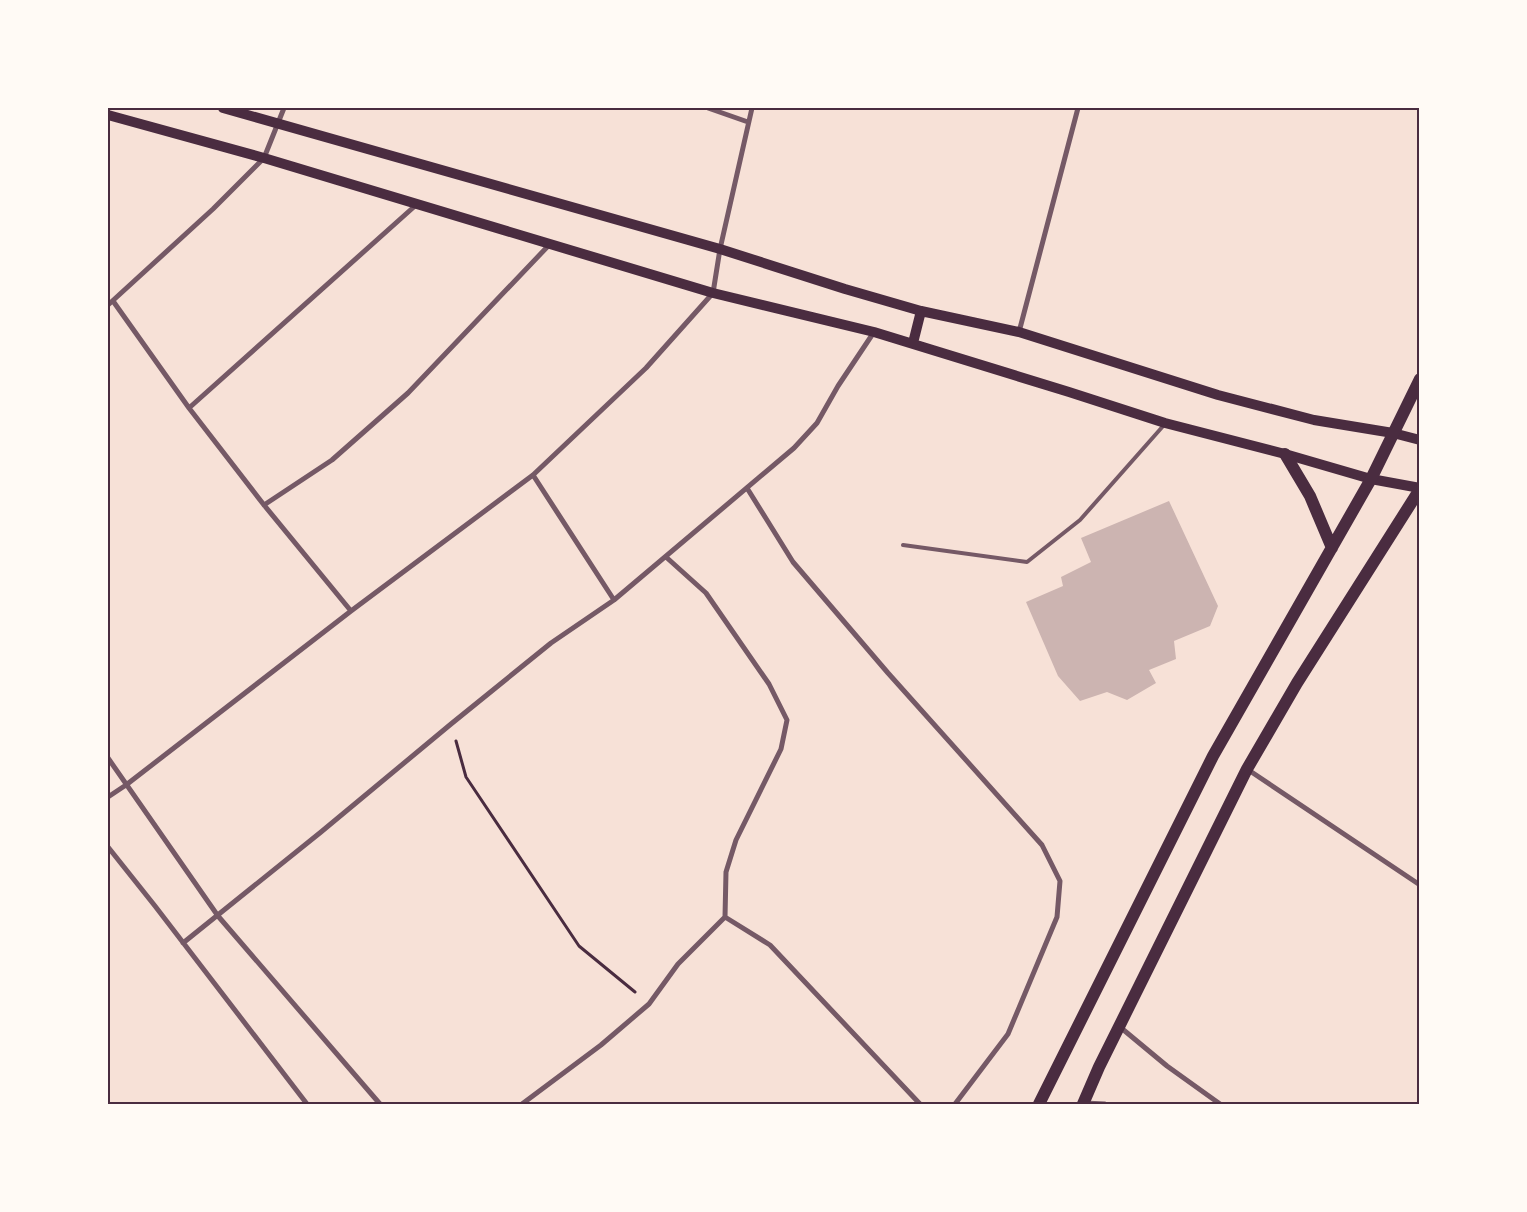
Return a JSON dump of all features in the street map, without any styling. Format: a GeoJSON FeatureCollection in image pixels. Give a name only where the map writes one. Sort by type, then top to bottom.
{"type":"FeatureCollection","features":[{"type":"Feature","properties":{"kind":"main road"},"geometry":{"type":"LineString","coordinates":[[223,108],[720,249],[844,289],[921,311],[1019,332],[1228,397],[1314,420],[1393,433],[1420,440]]}},
{"type":"Feature","properties":{"kind":"main road"},"geometry":{"type":"LineString","coordinates":[[108,115],[264,158],[713,293],[874,332],[1165,423],[1370,479],[1420,488],[1302,675],[1247,769],[1083,1104]]}},
{"type":"Feature","properties":{"kind":"main road"},"geometry":{"type":"LineString","coordinates":[[913,344],[921,311]]}},
{"type":"Feature","properties":{"kind":"main road"},"geometry":{"type":"LineString","coordinates":[[1039,1104],[1214,756],[1370,479],[1420,380]]}},
{"type":"Feature","properties":{"kind":"main road"},"geometry":{"type":"LineString","coordinates":[[1284,454],[1310,496],[1332,548]]}},
{"type":"Feature","properties":{"kind":"street"},"geometry":{"type":"LineString","coordinates":[[108,305],[213,209],[264,158],[284,108]]}},
{"type":"Feature","properties":{"kind":"street"},"geometry":{"type":"LineString","coordinates":[[708,108],[748,122]]}},
{"type":"Feature","properties":{"kind":"street"},"geometry":{"type":"LineString","coordinates":[[108,797],[533,475],[646,368],[713,293],[720,249],[752,108]]}},
{"type":"Feature","properties":{"kind":"street"},"geometry":{"type":"LineString","coordinates":[[1019,332],[1078,108]]}},
{"type":"Feature","properties":{"kind":"street"},"geometry":{"type":"LineString","coordinates":[[189,408],[416,205]]}},
{"type":"Feature","properties":{"kind":"street"},"geometry":{"type":"LineString","coordinates":[[264,505],[332,460],[408,393],[550,244]]}},
{"type":"Feature","properties":{"kind":"street"},"geometry":{"type":"LineString","coordinates":[[113,301],[189,408],[264,505],[352,611]]}},
{"type":"Feature","properties":{"kind":"street"},"geometry":{"type":"LineString","coordinates":[[183,943],[551,643],[614,600],[794,448],[817,424],[838,386],[874,332]]}},
{"type":"Feature","properties":{"kind":"street"},"geometry":{"type":"LineString","coordinates":[[533,475],[614,600]]}},
{"type":"Feature","properties":{"kind":"street"},"geometry":{"type":"LineString","coordinates":[[747,488],[793,562],[888,673],[1042,845],[1060,880],[1057,917],[1008,1034],[955,1104]]}},
{"type":"Feature","properties":{"kind":"street"},"geometry":{"type":"LineString","coordinates":[[522,1104],[601,1044],[649,1004],[678,964],[725,917],[726,872],[736,840],[781,749],[787,720],[768,684],[706,593],[666,557]]}},
{"type":"Feature","properties":{"kind":"street"},"geometry":{"type":"LineString","coordinates":[[108,758],[218,916],[380,1104]]}},
{"type":"Feature","properties":{"kind":"street"},"geometry":{"type":"LineString","coordinates":[[1247,769],[1420,884]]}},
{"type":"Feature","properties":{"kind":"street"},"geometry":{"type":"LineString","coordinates":[[108,847],[307,1104]]}},
{"type":"Feature","properties":{"kind":"street"},"geometry":{"type":"LineString","coordinates":[[725,917],[770,945],[920,1104]]}},
{"type":"Feature","properties":{"kind":"street"},"geometry":{"type":"LineString","coordinates":[[1120,1027],[1167,1066],[1220,1104]]}},
{"type":"Feature","properties":{"kind":"street"},"geometry":{"type":"LineString","coordinates":[[1083,1104],[1105,1104]]}},
{"type":"Feature","properties":{"kind":"lane"},"geometry":{"type":"LineString","coordinates":[[903,545],[1027,562],[1080,520],[1165,423]]}},
{"type":"Feature","properties":{"kind":"path"},"geometry":{"type":"LineString","coordinates":[[451,724],[466,777],[579,946],[649,1004]]}},
{"type":"Feature","properties":{"kind":"building"},"geometry":{"type":"Polygon","coordinates":[[[1169,501],[1218,606],[1210,626],[1174,641],[1176,659],[1149,670],[1156,683],[1127,700],[1107,692],[1080,701],[1058,676],[1026,602],[1063,586],[1061,577],[1091,562],[1081,538],[1169,501]]]}}]}
